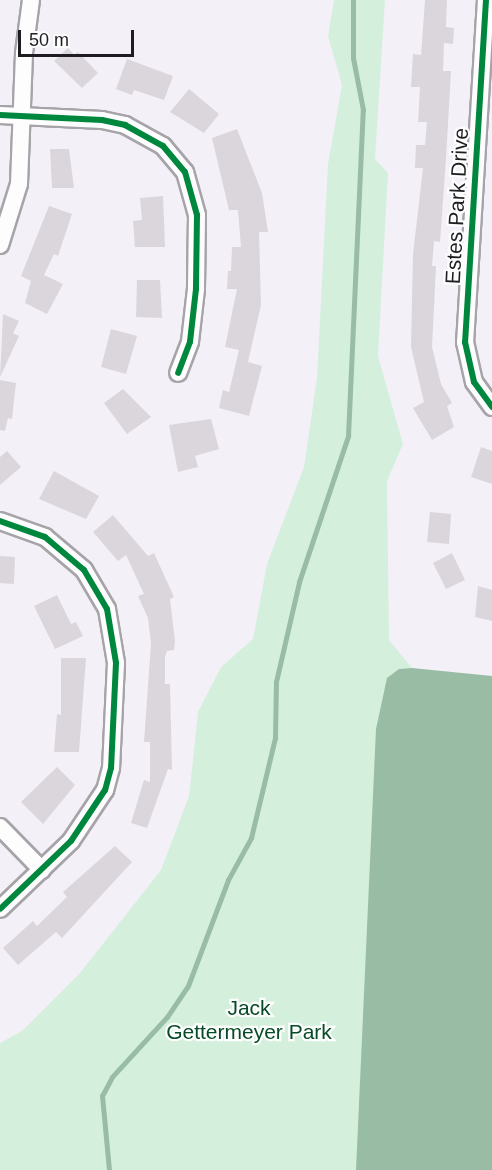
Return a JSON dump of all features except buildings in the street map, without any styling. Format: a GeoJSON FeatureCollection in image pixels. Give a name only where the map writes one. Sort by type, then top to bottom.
{"type":"FeatureCollection","features":[{"type":"Feature","properties":{"kind":"street"},"geometry":{"type":"LineString","coordinates":[[0,245],[19,184],[31,0]]}},
{"type":"Feature","properties":{"kind":"street","name":"Estes Park Drive"},"geometry":{"type":"LineString","coordinates":[[486,0],[465,342],[474,382],[492,407]]}},
{"type":"Feature","properties":{"kind":"street"},"geometry":{"type":"LineString","coordinates":[[0,116],[125,125],[163,146],[184,172],[197,215],[196,289],[190,342],[178,374]]}},
{"type":"Feature","properties":{"kind":"street"},"geometry":{"type":"LineString","coordinates":[[0,521],[45,537],[72,558],[95,586],[114,635],[115,722],[105,790],[91,817],[42,870],[0,909]]}},
{"type":"Feature","properties":{"kind":"street"},"geometry":{"type":"LineString","coordinates":[[0,828],[42,870]]}},
{"type":"Feature","properties":{"kind":"green space","name":"Jack Gettermeyer Park"},"geometry":{"type":"Polygon","coordinates":[[[334,0],[385,0],[375,159],[388,173],[378,356],[403,444],[387,481],[389,640],[412,668],[399,669],[392,1170],[0,1170],[0,1043],[22,1031],[80,973],[161,870],[189,796],[198,712],[221,667],[253,639],[267,564],[304,467],[317,378],[328,164],[342,85],[328,36],[334,0]]]}},
{"type":"Feature","properties":{"kind":"shaded area"},"geometry":{"type":"Polygon","coordinates":[[[412,668],[492,676],[492,1170],[356,1170],[376,729],[387,678],[399,669],[412,668]]]}},
{"type":"Feature","properties":{"kind":"waterway"},"geometry":{"type":"LineString","coordinates":[[109,1170],[102,1096],[112,1077],[167,1017],[188,986],[228,880],[251,838],[275,738],[276,682],[299,582],[348,436],[363,110],[353,58],[353,0]]}},
{"type":"Feature","properties":{"kind":"cycle path"},"geometry":{"type":"LineString","coordinates":[[486,0],[465,342],[474,382],[492,407]]}},
{"type":"Feature","properties":{"kind":"cycle path"},"geometry":{"type":"LineString","coordinates":[[0,115],[102,120],[125,125],[163,146],[185,172],[197,215],[196,289],[190,342],[178,373]]}},
{"type":"Feature","properties":{"kind":"cycle path"},"geometry":{"type":"LineString","coordinates":[[0,521],[45,537],[84,570],[107,609],[116,663],[111,768],[105,790],[71,841],[0,909]]}}]}
